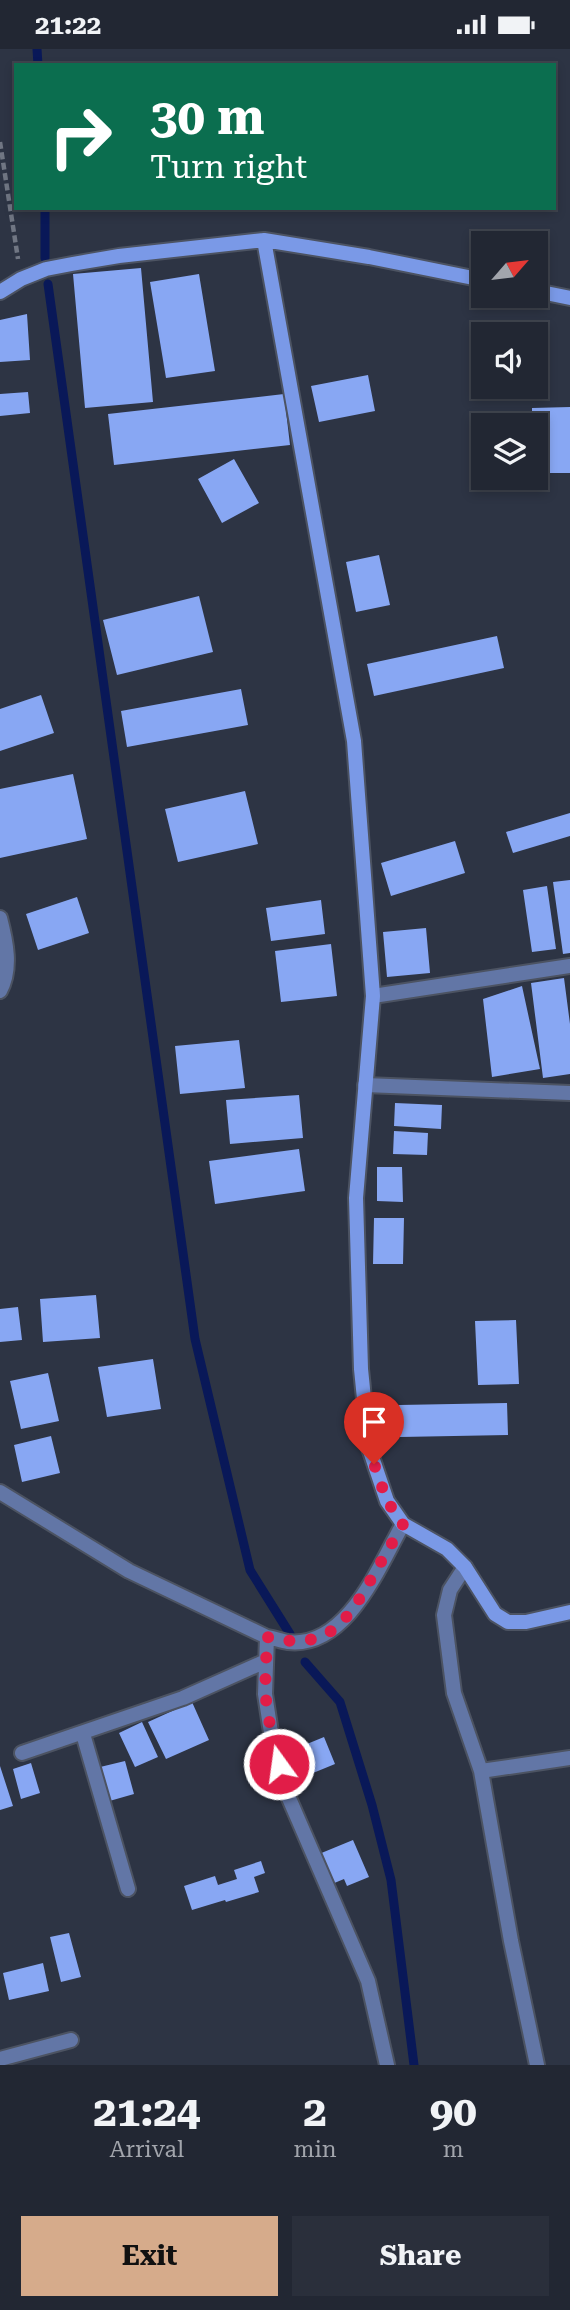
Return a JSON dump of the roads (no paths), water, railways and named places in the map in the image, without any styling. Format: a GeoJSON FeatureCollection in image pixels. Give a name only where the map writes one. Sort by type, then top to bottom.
{"type":"FeatureCollection","features":[{"type":"Feature","properties":{"kind":"street"},"geometry":{"type":"LineString","coordinates":[[264,240],[354,741],[373,996],[356,1198],[361,1369],[369,1448],[387,1501],[403,1524],[447,1549],[465,1567],[495,1614],[509,1622],[526,1622],[570,1612]]}},
{"type":"Feature","properties":{"kind":"street"},"geometry":{"type":"LineString","coordinates":[[0,292],[21,279],[46,269],[119,256],[264,240],[471,278]]}},
{"type":"Feature","properties":{"kind":"street"},"geometry":{"type":"LineString","coordinates":[[548,293],[570,298]]}},
{"type":"Feature","properties":{"kind":"street"},"geometry":{"type":"LineString","coordinates":[[0,918],[6,941],[6,968],[0,991]]}},
{"type":"Feature","properties":{"kind":"street"},"geometry":{"type":"LineString","coordinates":[[373,996],[570,966]]}},
{"type":"Feature","properties":{"kind":"street"},"geometry":{"type":"LineString","coordinates":[[365,1085],[570,1093]]}},
{"type":"Feature","properties":{"kind":"street"},"geometry":{"type":"LineString","coordinates":[[0,1492],[129,1571],[267,1637],[290,1642],[314,1640],[337,1628],[354,1610],[403,1524]]}},
{"type":"Feature","properties":{"kind":"street"},"geometry":{"type":"LineString","coordinates":[[465,1567],[450,1590],[444,1615],[454,1693],[481,1771],[511,1941],[537,2065]]}},
{"type":"Feature","properties":{"kind":"street"},"geometry":{"type":"LineString","coordinates":[[267,1637],[265,1693],[272,1739],[285,1789],[368,1982],[387,2065]]}},
{"type":"Feature","properties":{"kind":"street"},"geometry":{"type":"LineString","coordinates":[[22,1753],[183,1698],[266,1661]]}},
{"type":"Feature","properties":{"kind":"street"},"geometry":{"type":"LineString","coordinates":[[83,1734],[128,1889]]}},
{"type":"Feature","properties":{"kind":"street"},"geometry":{"type":"LineString","coordinates":[[481,1771],[570,1758]]}},
{"type":"Feature","properties":{"kind":"street"},"geometry":{"type":"LineString","coordinates":[[0,2059],[71,2040]]}},
{"type":"Feature","properties":{"kind":"waterway"},"geometry":{"type":"LineString","coordinates":[[37,49],[38,63]]}},
{"type":"Feature","properties":{"kind":"waterway"},"geometry":{"type":"LineString","coordinates":[[45,210],[45,258]]}},
{"type":"Feature","properties":{"kind":"waterway"},"geometry":{"type":"LineString","coordinates":[[48,284],[195,1339],[250,1570],[290,1634]]}},
{"type":"Feature","properties":{"kind":"waterway"},"geometry":{"type":"LineString","coordinates":[[305,1662],[340,1702],[372,1805],[391,1880],[414,2065]]}}]}
